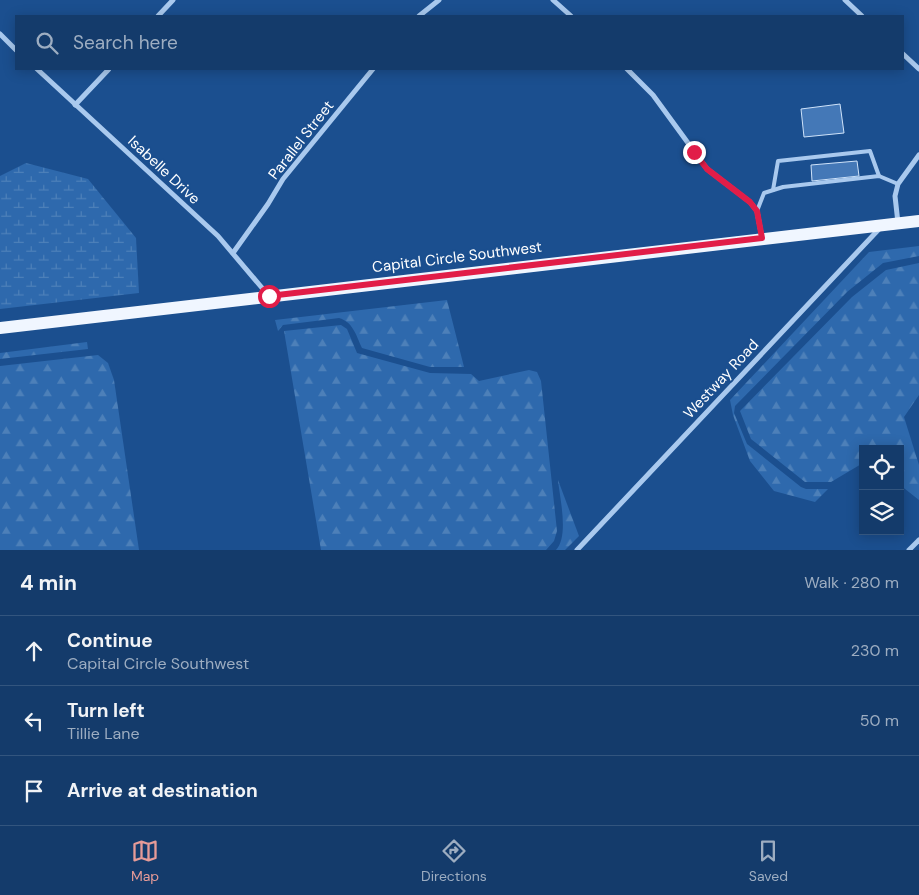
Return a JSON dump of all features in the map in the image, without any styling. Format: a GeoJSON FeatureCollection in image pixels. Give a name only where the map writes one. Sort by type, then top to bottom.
{"type":"FeatureCollection","features":[{"type":"Feature","properties":{"kind":"main road","name":"Capital Circle Southwest"},"geometry":{"type":"LineString","coordinates":[[0,328],[919,221]]}},
{"type":"Feature","properties":{"kind":"street"},"geometry":{"type":"LineString","coordinates":[[159,15],[173,0]]}},
{"type":"Feature","properties":{"kind":"street"},"geometry":{"type":"LineString","coordinates":[[420,15],[439,0]]}},
{"type":"Feature","properties":{"kind":"street"},"geometry":{"type":"LineString","coordinates":[[553,0],[569,15]]}},
{"type":"Feature","properties":{"kind":"street"},"geometry":{"type":"LineString","coordinates":[[845,0],[861,15]]}},
{"type":"Feature","properties":{"kind":"street"},"geometry":{"type":"LineString","coordinates":[[0,34],[15,49]]}},
{"type":"Feature","properties":{"kind":"street"},"geometry":{"type":"LineString","coordinates":[[904,55],[919,69]]}},
{"type":"Feature","properties":{"kind":"street","name":"Isabelle Drive"},"geometry":{"type":"LineString","coordinates":[[38,70],[218,236],[269,296]]}},
{"type":"Feature","properties":{"kind":"street"},"geometry":{"type":"LineString","coordinates":[[76,105],[108,70]]}},
{"type":"Feature","properties":{"kind":"street","name":"Parallel Street"},"geometry":{"type":"LineString","coordinates":[[233,253],[268,204],[283,179],[372,70]]}},
{"type":"Feature","properties":{"kind":"street"},"geometry":{"type":"LineString","coordinates":[[629,70],[653,95],[707,169],[750,202],[757,211],[762,238]]}},
{"type":"Feature","properties":{"kind":"street"},"geometry":{"type":"LineString","coordinates":[[898,223],[895,196],[898,184],[919,155]]}},
{"type":"Feature","properties":{"kind":"street","name":"Westway Road"},"geometry":{"type":"LineString","coordinates":[[577,550],[884,225]]}},
{"type":"Feature","properties":{"kind":"street"},"geometry":{"type":"LineString","coordinates":[[909,550],[919,540]]}},
{"type":"Feature","properties":{"kind":"lane"},"geometry":{"type":"LineString","coordinates":[[773,190],[778,161],[870,151],[879,176]]}},
{"type":"Feature","properties":{"kind":"lane"},"geometry":{"type":"LineString","coordinates":[[757,211],[764,193],[782,187],[879,176],[898,184]]}},
{"type":"Feature","properties":{"kind":"green space"},"geometry":{"type":"Polygon","coordinates":[[[26,163],[88,179],[136,238],[139,293],[0,309],[0,176],[26,163]]]}},
{"type":"Feature","properties":{"kind":"green space"},"geometry":{"type":"Polygon","coordinates":[[[919,246],[919,256],[883,263],[847,292],[735,406],[734,413],[747,444],[801,487],[806,489],[828,489],[815,502],[774,491],[750,461],[733,415],[730,400],[869,252],[919,246]]]}},
{"type":"Feature","properties":{"kind":"green space"},"geometry":{"type":"Polygon","coordinates":[[[919,263],[919,395],[904,417],[919,465],[919,500],[904,488],[904,445],[859,445],[859,465],[831,482],[805,482],[751,439],[740,411],[852,297],[886,270],[919,263]]]}},
{"type":"Feature","properties":{"kind":"green space"},"geometry":{"type":"Polygon","coordinates":[[[447,300],[464,367],[430,367],[362,348],[351,326],[339,318],[283,325],[278,331],[275,320],[447,300]]]}},
{"type":"Feature","properties":{"kind":"green space"},"geometry":{"type":"Polygon","coordinates":[[[341,325],[347,329],[357,353],[430,373],[471,374],[479,381],[529,370],[537,372],[541,381],[557,531],[554,541],[546,550],[321,550],[284,331],[341,325]]]}},
{"type":"Feature","properties":{"kind":"green space"},"geometry":{"type":"Polygon","coordinates":[[[87,342],[88,349],[0,359],[0,353],[87,342]]]}},
{"type":"Feature","properties":{"kind":"green space"},"geometry":{"type":"Polygon","coordinates":[[[98,355],[108,363],[114,380],[139,550],[0,550],[0,366],[98,355]]]}},
{"type":"Feature","properties":{"kind":"green space"},"geometry":{"type":"Polygon","coordinates":[[[558,480],[579,536],[565,550],[556,550],[560,544],[563,527],[558,480]]]}},
{"type":"Feature","properties":{"kind":"building"},"geometry":{"type":"Polygon","coordinates":[[[840,104],[844,133],[804,137],[801,109],[840,104]]]}},
{"type":"Feature","properties":{"kind":"building"},"geometry":{"type":"Polygon","coordinates":[[[857,161],[859,176],[812,181],[811,165],[857,161]]]}},
{"type":"Feature","properties":{"kind":"route"},"geometry":{"type":"LineString","coordinates":[[269,296],[762,238],[757,211],[750,202],[717,178],[707,169],[694,152]]}}]}
